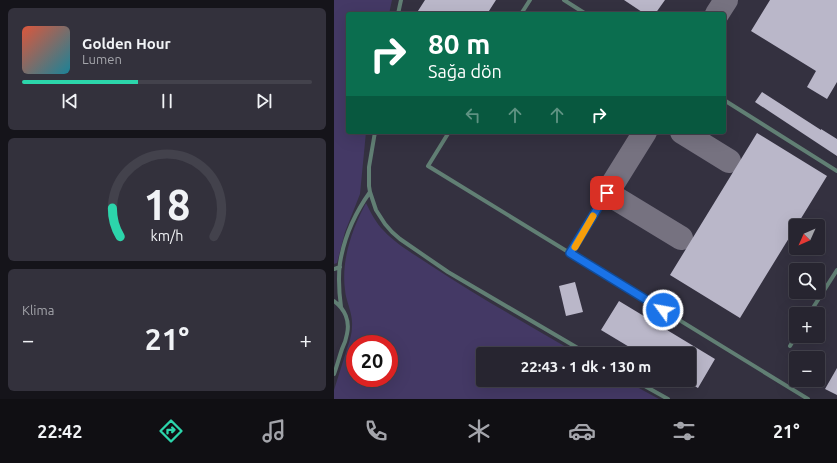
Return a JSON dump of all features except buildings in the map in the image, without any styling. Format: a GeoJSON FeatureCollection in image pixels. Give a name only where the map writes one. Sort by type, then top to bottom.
{"type":"FeatureCollection","features":[{"type":"Feature","properties":{"kind":"lane"},"geometry":{"type":"LineString","coordinates":[[398,12],[401,0]]}},
{"type":"Feature","properties":{"kind":"lane"},"geometry":{"type":"LineString","coordinates":[[522,12],[530,0]]}},
{"type":"Feature","properties":{"kind":"lane"},"geometry":{"type":"LineString","coordinates":[[564,0],[583,12]]}},
{"type":"Feature","properties":{"kind":"lane"},"geometry":{"type":"LineString","coordinates":[[726,101],[837,171]]}},
{"type":"Feature","properties":{"kind":"lane"},"geometry":{"type":"LineString","coordinates":[[374,134],[368,182],[373,203],[380,217],[392,232],[448,272],[576,347]]}},
{"type":"Feature","properties":{"kind":"lane"},"geometry":{"type":"LineString","coordinates":[[448,134],[428,166],[808,399]]}},
{"type":"Feature","properties":{"kind":"lane"},"geometry":{"type":"LineString","coordinates":[[334,374],[348,333],[346,317],[341,307],[339,282],[343,251],[351,226],[359,209],[370,192]]}},
{"type":"Feature","properties":{"kind":"lane"},"geometry":{"type":"LineString","coordinates":[[570,253],[607,193]]}},
{"type":"Feature","properties":{"kind":"lane"},"geometry":{"type":"LineString","coordinates":[[334,269],[340,267]]}},
{"type":"Feature","properties":{"kind":"lane"},"geometry":{"type":"LineString","coordinates":[[813,307],[837,270]]}},
{"type":"Feature","properties":{"kind":"lane"},"geometry":{"type":"LineString","coordinates":[[334,301],[341,307]]}},
{"type":"Feature","properties":{"kind":"lane"},"geometry":{"type":"LineString","coordinates":[[647,387],[668,399]]}},
{"type":"Feature","properties":{"kind":"shaded area"},"geometry":{"type":"Polygon","coordinates":[[[334,0],[392,0],[389,12],[346,12],[346,134],[366,134],[360,194],[345,232],[337,263],[334,264],[334,0]]]}},
{"type":"Feature","properties":{"kind":"shaded area"},"geometry":{"type":"Polygon","coordinates":[[[366,203],[381,228],[400,245],[448,277],[566,347],[476,347],[476,387],[637,387],[659,399],[334,399],[334,390],[346,352],[346,387],[398,387],[398,335],[351,335],[352,321],[344,279],[346,256],[356,223],[366,203]]]}},
{"type":"Feature","properties":{"kind":"taxiway"},"geometry":{"type":"LineString","coordinates":[[718,12],[726,0]]}},
{"type":"Feature","properties":{"kind":"taxiway"},"geometry":{"type":"LineString","coordinates":[[644,134],[607,193],[681,238]]}},
{"type":"Feature","properties":{"kind":"taxiway"},"geometry":{"type":"LineString","coordinates":[[685,134],[729,161]]}},
{"type":"Feature","properties":{"kind":"slow traffic"},"geometry":{"type":"LineString","coordinates":[[575,247],[593,216]]}},
{"type":"Feature","properties":{"kind":"route"},"geometry":{"type":"LineString","coordinates":[[607,193],[570,253],[663,310]]}}]}
